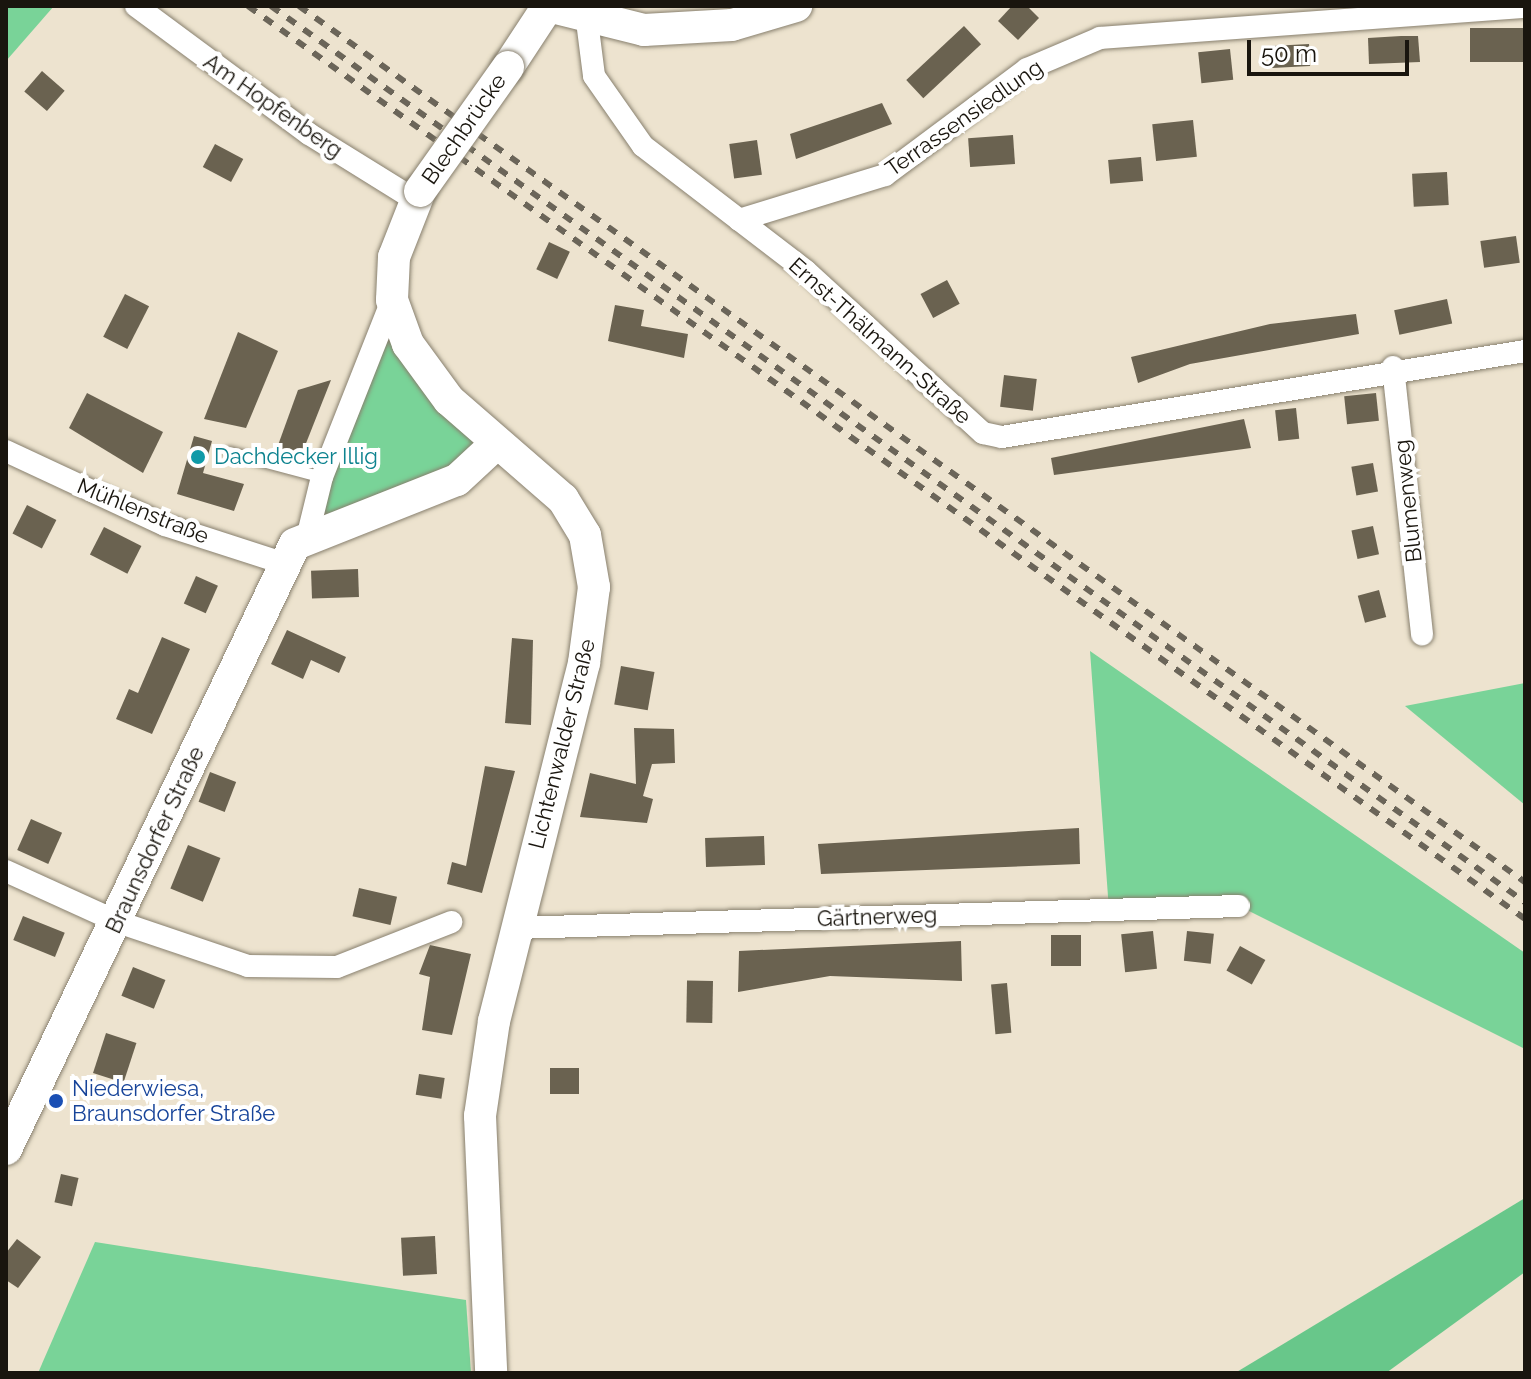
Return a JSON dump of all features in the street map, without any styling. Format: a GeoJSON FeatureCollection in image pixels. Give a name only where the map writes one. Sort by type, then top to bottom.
{"type":"FeatureCollection","features":[{"type":"Feature","properties":{"kind":"main road","name":"Blechbrücke"},"geometry":{"type":"LineString","coordinates":[[417,195],[548,6]]}},
{"type":"Feature","properties":{"kind":"main road"},"geometry":{"type":"LineString","coordinates":[[548,6],[587,21],[673,30],[732,25],[796,6]]}},
{"type":"Feature","properties":{"kind":"main road","name":"Lichtenwalder Straße"},"geometry":{"type":"LineString","coordinates":[[417,195],[394,257],[392,300],[425,371],[575,516],[594,587],[584,663],[515,928],[480,1116],[491,1373]]}},
{"type":"Feature","properties":{"kind":"main road","name":"Braunsdorfer Straße"},"geometry":{"type":"LineString","coordinates":[[6,1149],[118,922],[283,563],[308,534],[457,480],[497,443]]}},
{"type":"Feature","properties":{"kind":"street","name":"Am Hopfenberg"},"geometry":{"type":"LineString","coordinates":[[136,6],[309,134],[417,195]]}},
{"type":"Feature","properties":{"kind":"street","name":"Terrassensiedlung"},"geometry":{"type":"LineString","coordinates":[[739,220],[885,175],[1027,69],[1100,38],[1525,7]]}},
{"type":"Feature","properties":{"kind":"street","name":"Ernst-Thälmann-Straße"},"geometry":{"type":"LineString","coordinates":[[587,21],[594,76],[617,113],[695,192],[739,220],[806,271],[983,433],[1002,437],[1393,367],[1525,351]]}},
{"type":"Feature","properties":{"kind":"street","name":"Braunsdorfer Straße"},"geometry":{"type":"LineString","coordinates":[[308,534],[322,477],[392,300]]}},
{"type":"Feature","properties":{"kind":"street","name":"Blumenweg"},"geometry":{"type":"LineString","coordinates":[[1393,367],[1422,634]]}},
{"type":"Feature","properties":{"kind":"street","name":"Mühlenstraße"},"geometry":{"type":"LineString","coordinates":[[6,451],[165,525],[283,563]]}},
{"type":"Feature","properties":{"kind":"street"},"geometry":{"type":"LineString","coordinates":[[6,871],[118,922],[248,966],[289,969],[337,967],[451,922]]}},
{"type":"Feature","properties":{"kind":"street","name":"Gärtnerweg"},"geometry":{"type":"LineString","coordinates":[[515,928],[1239,906]]}},
{"type":"Feature","properties":{"kind":"lane"},"geometry":{"type":"LineString","coordinates":[[229,452],[322,477]]}},
{"type":"Feature","properties":{"kind":"green space"},"geometry":{"type":"Polygon","coordinates":[[[6,6],[54,6],[6,61],[6,6]]]}},
{"type":"Feature","properties":{"kind":"green space"},"geometry":{"type":"Polygon","coordinates":[[[392,300],[497,443],[308,534],[392,300]]]}},
{"type":"Feature","properties":{"kind":"green space"},"geometry":{"type":"Polygon","coordinates":[[[1090,651],[1525,953],[1525,1049],[1239,906],[1109,910],[1090,651]]]}},
{"type":"Feature","properties":{"kind":"green space"},"geometry":{"type":"Polygon","coordinates":[[[1525,683],[1525,805],[1405,706],[1525,683]]]}},
{"type":"Feature","properties":{"kind":"green space"},"geometry":{"type":"Polygon","coordinates":[[[1525,1198],[1525,1272],[1386,1373],[1235,1373],[1525,1198]]]}},
{"type":"Feature","properties":{"kind":"green space"},"geometry":{"type":"Polygon","coordinates":[[[95,1242],[466,1300],[471,1373],[38,1373],[95,1242]]]}},
{"type":"Feature","properties":{"kind":"building"},"geometry":{"type":"Polygon","coordinates":[[[1012,6],[1027,6],[1039,18],[1018,40],[998,21],[1012,6]]]}},
{"type":"Feature","properties":{"kind":"building"},"geometry":{"type":"Polygon","coordinates":[[[964,26],[981,44],[923,98],[906,80],[964,26]]]}},
{"type":"Feature","properties":{"kind":"building"},"geometry":{"type":"Polygon","coordinates":[[[1470,28],[1525,28],[1525,62],[1470,62],[1470,28]]]}},
{"type":"Feature","properties":{"kind":"building"},"geometry":{"type":"Polygon","coordinates":[[[1418,36],[1420,62],[1369,64],[1368,38],[1418,36]]]}},
{"type":"Feature","properties":{"kind":"building"},"geometry":{"type":"Polygon","coordinates":[[[1309,44],[1310,66],[1272,68],[1271,46],[1309,44]]]}},
{"type":"Feature","properties":{"kind":"building"},"geometry":{"type":"Polygon","coordinates":[[[1230,49],[1233,80],[1201,83],[1198,52],[1230,49]]]}},
{"type":"Feature","properties":{"kind":"building"},"geometry":{"type":"Polygon","coordinates":[[[42,71],[65,91],[47,111],[24,91],[42,71]]]}},
{"type":"Feature","properties":{"kind":"building"},"geometry":{"type":"Polygon","coordinates":[[[882,103],[892,124],[796,159],[790,134],[882,103]]]}},
{"type":"Feature","properties":{"kind":"building"},"geometry":{"type":"Polygon","coordinates":[[[1193,120],[1197,157],[1156,161],[1152,124],[1193,120]]]}},
{"type":"Feature","properties":{"kind":"building"},"geometry":{"type":"Polygon","coordinates":[[[1013,135],[1015,164],[970,167],[968,138],[1013,135]]]}},
{"type":"Feature","properties":{"kind":"building"},"geometry":{"type":"Polygon","coordinates":[[[757,140],[762,175],[734,179],[729,144],[757,140]]]}},
{"type":"Feature","properties":{"kind":"building"},"geometry":{"type":"Polygon","coordinates":[[[215,144],[243,159],[231,182],[203,167],[215,144]]]}},
{"type":"Feature","properties":{"kind":"building"},"geometry":{"type":"Polygon","coordinates":[[[1141,157],[1143,181],[1110,184],[1108,160],[1141,157]]]}},
{"type":"Feature","properties":{"kind":"building"},"geometry":{"type":"Polygon","coordinates":[[[1447,172],[1449,205],[1414,207],[1412,174],[1447,172]]]}},
{"type":"Feature","properties":{"kind":"building"},"geometry":{"type":"Polygon","coordinates":[[[1516,236],[1520,263],[1484,268],[1480,241],[1516,236]]]}},
{"type":"Feature","properties":{"kind":"building"},"geometry":{"type":"Polygon","coordinates":[[[549,242],[570,252],[557,279],[536,269],[549,242]]]}},
{"type":"Feature","properties":{"kind":"building"},"geometry":{"type":"Polygon","coordinates":[[[947,280],[960,304],[933,318],[921,294],[947,280]]]}},
{"type":"Feature","properties":{"kind":"building"},"geometry":{"type":"Polygon","coordinates":[[[125,294],[149,306],[127,349],[103,337],[125,294]]]}},
{"type":"Feature","properties":{"kind":"building"},"geometry":{"type":"Polygon","coordinates":[[[1447,299],[1452,323],[1399,335],[1394,310],[1447,299]]]}},
{"type":"Feature","properties":{"kind":"building"},"geometry":{"type":"Polygon","coordinates":[[[615,305],[644,310],[641,326],[688,334],[684,358],[608,341],[615,305]]]}},
{"type":"Feature","properties":{"kind":"building"},"geometry":{"type":"Polygon","coordinates":[[[1356,314],[1359,334],[1190,364],[1138,383],[1131,357],[1270,324],[1356,314]]]}},
{"type":"Feature","properties":{"kind":"building"},"geometry":{"type":"Polygon","coordinates":[[[238,332],[278,351],[246,428],[204,419],[238,332]]]}},
{"type":"Feature","properties":{"kind":"building"},"geometry":{"type":"Polygon","coordinates":[[[1004,375],[1037,379],[1033,411],[1000,407],[1004,375]]]}},
{"type":"Feature","properties":{"kind":"building"},"geometry":{"type":"Polygon","coordinates":[[[331,380],[301,456],[277,448],[298,390],[331,380]]]}},
{"type":"Feature","properties":{"kind":"building"},"geometry":{"type":"Polygon","coordinates":[[[87,393],[163,432],[143,473],[69,428],[87,393]]]}},
{"type":"Feature","properties":{"kind":"building"},"geometry":{"type":"Polygon","coordinates":[[[1376,393],[1379,421],[1347,424],[1344,396],[1376,393]]]}},
{"type":"Feature","properties":{"kind":"building"},"geometry":{"type":"Polygon","coordinates":[[[1296,408],[1299,439],[1278,441],[1275,410],[1296,408]]]}},
{"type":"Feature","properties":{"kind":"building"},"geometry":{"type":"Polygon","coordinates":[[[1244,419],[1251,448],[1054,475],[1051,458],[1244,419]]]}},
{"type":"Feature","properties":{"kind":"building"},"geometry":{"type":"Polygon","coordinates":[[[194,436],[212,441],[203,473],[244,484],[234,511],[177,494],[194,436]]]}},
{"type":"Feature","properties":{"kind":"building"},"geometry":{"type":"Polygon","coordinates":[[[1373,463],[1378,492],[1356,495],[1351,467],[1373,463]]]}},
{"type":"Feature","properties":{"kind":"building"},"geometry":{"type":"Polygon","coordinates":[[[27,505],[56,520],[42,548],[12,534],[27,505]]]}},
{"type":"Feature","properties":{"kind":"building"},"geometry":{"type":"Polygon","coordinates":[[[1373,526],[1379,554],[1358,559],[1351,531],[1373,526]]]}},
{"type":"Feature","properties":{"kind":"building"},"geometry":{"type":"Polygon","coordinates":[[[104,527],[141,546],[127,574],[90,555],[104,527]]]}},
{"type":"Feature","properties":{"kind":"building"},"geometry":{"type":"Polygon","coordinates":[[[358,569],[359,597],[312,599],[311,571],[358,569]]]}},
{"type":"Feature","properties":{"kind":"building"},"geometry":{"type":"Polygon","coordinates":[[[196,576],[218,586],[206,613],[184,603],[196,576]]]}},
{"type":"Feature","properties":{"kind":"building"},"geometry":{"type":"Polygon","coordinates":[[[1379,590],[1386,617],[1365,623],[1358,596],[1379,590]]]}},
{"type":"Feature","properties":{"kind":"building"},"geometry":{"type":"Polygon","coordinates":[[[287,630],[346,657],[339,673],[311,660],[303,679],[271,664],[287,630]]]}},
{"type":"Feature","properties":{"kind":"building"},"geometry":{"type":"Polygon","coordinates":[[[162,637],[190,649],[152,734],[116,719],[129,689],[138,693],[162,637]]]}},
{"type":"Feature","properties":{"kind":"building"},"geometry":{"type":"Polygon","coordinates":[[[512,638],[533,640],[531,725],[505,723],[512,638]]]}},
{"type":"Feature","properties":{"kind":"building"},"geometry":{"type":"Polygon","coordinates":[[[621,666],[654,672],[648,710],[614,704],[621,666]]]}},
{"type":"Feature","properties":{"kind":"building"},"geometry":{"type":"Polygon","coordinates":[[[634,728],[674,729],[675,763],[652,764],[643,796],[653,799],[647,823],[580,817],[590,773],[636,784],[634,728]]]}},
{"type":"Feature","properties":{"kind":"building"},"geometry":{"type":"Polygon","coordinates":[[[485,766],[515,771],[482,893],[447,884],[452,862],[466,866],[485,766]]]}},
{"type":"Feature","properties":{"kind":"building"},"geometry":{"type":"Polygon","coordinates":[[[210,772],[236,782],[225,812],[199,802],[210,772]]]}},
{"type":"Feature","properties":{"kind":"building"},"geometry":{"type":"Polygon","coordinates":[[[31,819],[62,833],[48,864],[17,850],[31,819]]]}},
{"type":"Feature","properties":{"kind":"building"},"geometry":{"type":"Polygon","coordinates":[[[1079,828],[1080,864],[821,874],[818,844],[1079,828]]]}},
{"type":"Feature","properties":{"kind":"building"},"geometry":{"type":"Polygon","coordinates":[[[764,836],[765,865],[706,867],[705,838],[764,836]]]}},
{"type":"Feature","properties":{"kind":"building"},"geometry":{"type":"Polygon","coordinates":[[[188,845],[220,858],[203,902],[170,889],[188,845]]]}},
{"type":"Feature","properties":{"kind":"building"},"geometry":{"type":"Polygon","coordinates":[[[359,888],[397,897],[390,925],[352,916],[359,888]]]}},
{"type":"Feature","properties":{"kind":"building"},"geometry":{"type":"Polygon","coordinates":[[[23,916],[65,933],[55,957],[13,940],[23,916]]]}},
{"type":"Feature","properties":{"kind":"building"},"geometry":{"type":"Polygon","coordinates":[[[1153,931],[1157,969],[1125,972],[1121,934],[1153,931]]]}},
{"type":"Feature","properties":{"kind":"building"},"geometry":{"type":"Polygon","coordinates":[[[1187,931],[1214,934],[1211,964],[1184,961],[1187,931]]]}},
{"type":"Feature","properties":{"kind":"building"},"geometry":{"type":"Polygon","coordinates":[[[1051,935],[1081,935],[1081,966],[1051,966],[1051,935]]]}},
{"type":"Feature","properties":{"kind":"building"},"geometry":{"type":"Polygon","coordinates":[[[961,941],[962,981],[830,976],[738,992],[739,951],[961,941]]]}},
{"type":"Feature","properties":{"kind":"building"},"geometry":{"type":"Polygon","coordinates":[[[430,945],[471,954],[452,1035],[422,1030],[430,977],[419,974],[430,945]]]}},
{"type":"Feature","properties":{"kind":"building"},"geometry":{"type":"Polygon","coordinates":[[[1240,946],[1265,960],[1252,985],[1226,970],[1240,946]]]}},
{"type":"Feature","properties":{"kind":"building"},"geometry":{"type":"Polygon","coordinates":[[[133,967],[165,980],[154,1009],[121,996],[133,967]]]}},
{"type":"Feature","properties":{"kind":"building"},"geometry":{"type":"Polygon","coordinates":[[[687,981],[713,981],[712,1023],[686,1023],[687,981]]]}},
{"type":"Feature","properties":{"kind":"building"},"geometry":{"type":"Polygon","coordinates":[[[1007,983],[1011,1033],[995,1034],[991,984],[1007,983]]]}},
{"type":"Feature","properties":{"kind":"building"},"geometry":{"type":"Polygon","coordinates":[[[106,1033],[136,1043],[123,1083],[93,1073],[106,1033]]]}},
{"type":"Feature","properties":{"kind":"building"},"geometry":{"type":"Polygon","coordinates":[[[550,1068],[579,1068],[579,1094],[550,1094],[550,1068]]]}},
{"type":"Feature","properties":{"kind":"building"},"geometry":{"type":"Polygon","coordinates":[[[419,1074],[445,1078],[441,1099],[416,1095],[419,1074]]]}},
{"type":"Feature","properties":{"kind":"building"},"geometry":{"type":"Polygon","coordinates":[[[61,1174],[79,1178],[72,1206],[54,1202],[61,1174]]]}},
{"type":"Feature","properties":{"kind":"building"},"geometry":{"type":"Polygon","coordinates":[[[435,1236],[437,1274],[403,1276],[401,1238],[435,1236]]]}},
{"type":"Feature","properties":{"kind":"building"},"geometry":{"type":"Polygon","coordinates":[[[17,1239],[41,1257],[18,1288],[6,1280],[6,1253],[17,1239]]]}},
{"type":"Feature","properties":{"kind":"railway"},"geometry":{"type":"LineString","coordinates":[[248,6],[1525,919]]}},
{"type":"Feature","properties":{"kind":"railway"},"geometry":{"type":"LineString","coordinates":[[271,6],[1525,902]]}},
{"type":"Feature","properties":{"kind":"railway"},"geometry":{"type":"LineString","coordinates":[[299,6],[1525,882]]}},
{"type":"Feature","properties":{"kind":"place","name":"Dachdecker Illig"},"geometry":{"type":"Point","coordinates":[198,457]}},
{"type":"Feature","properties":{"kind":"place","name":"Niederwiesa, Braunsdorfer Straße"},"geometry":{"type":"Point","coordinates":[56,1101]}}]}
